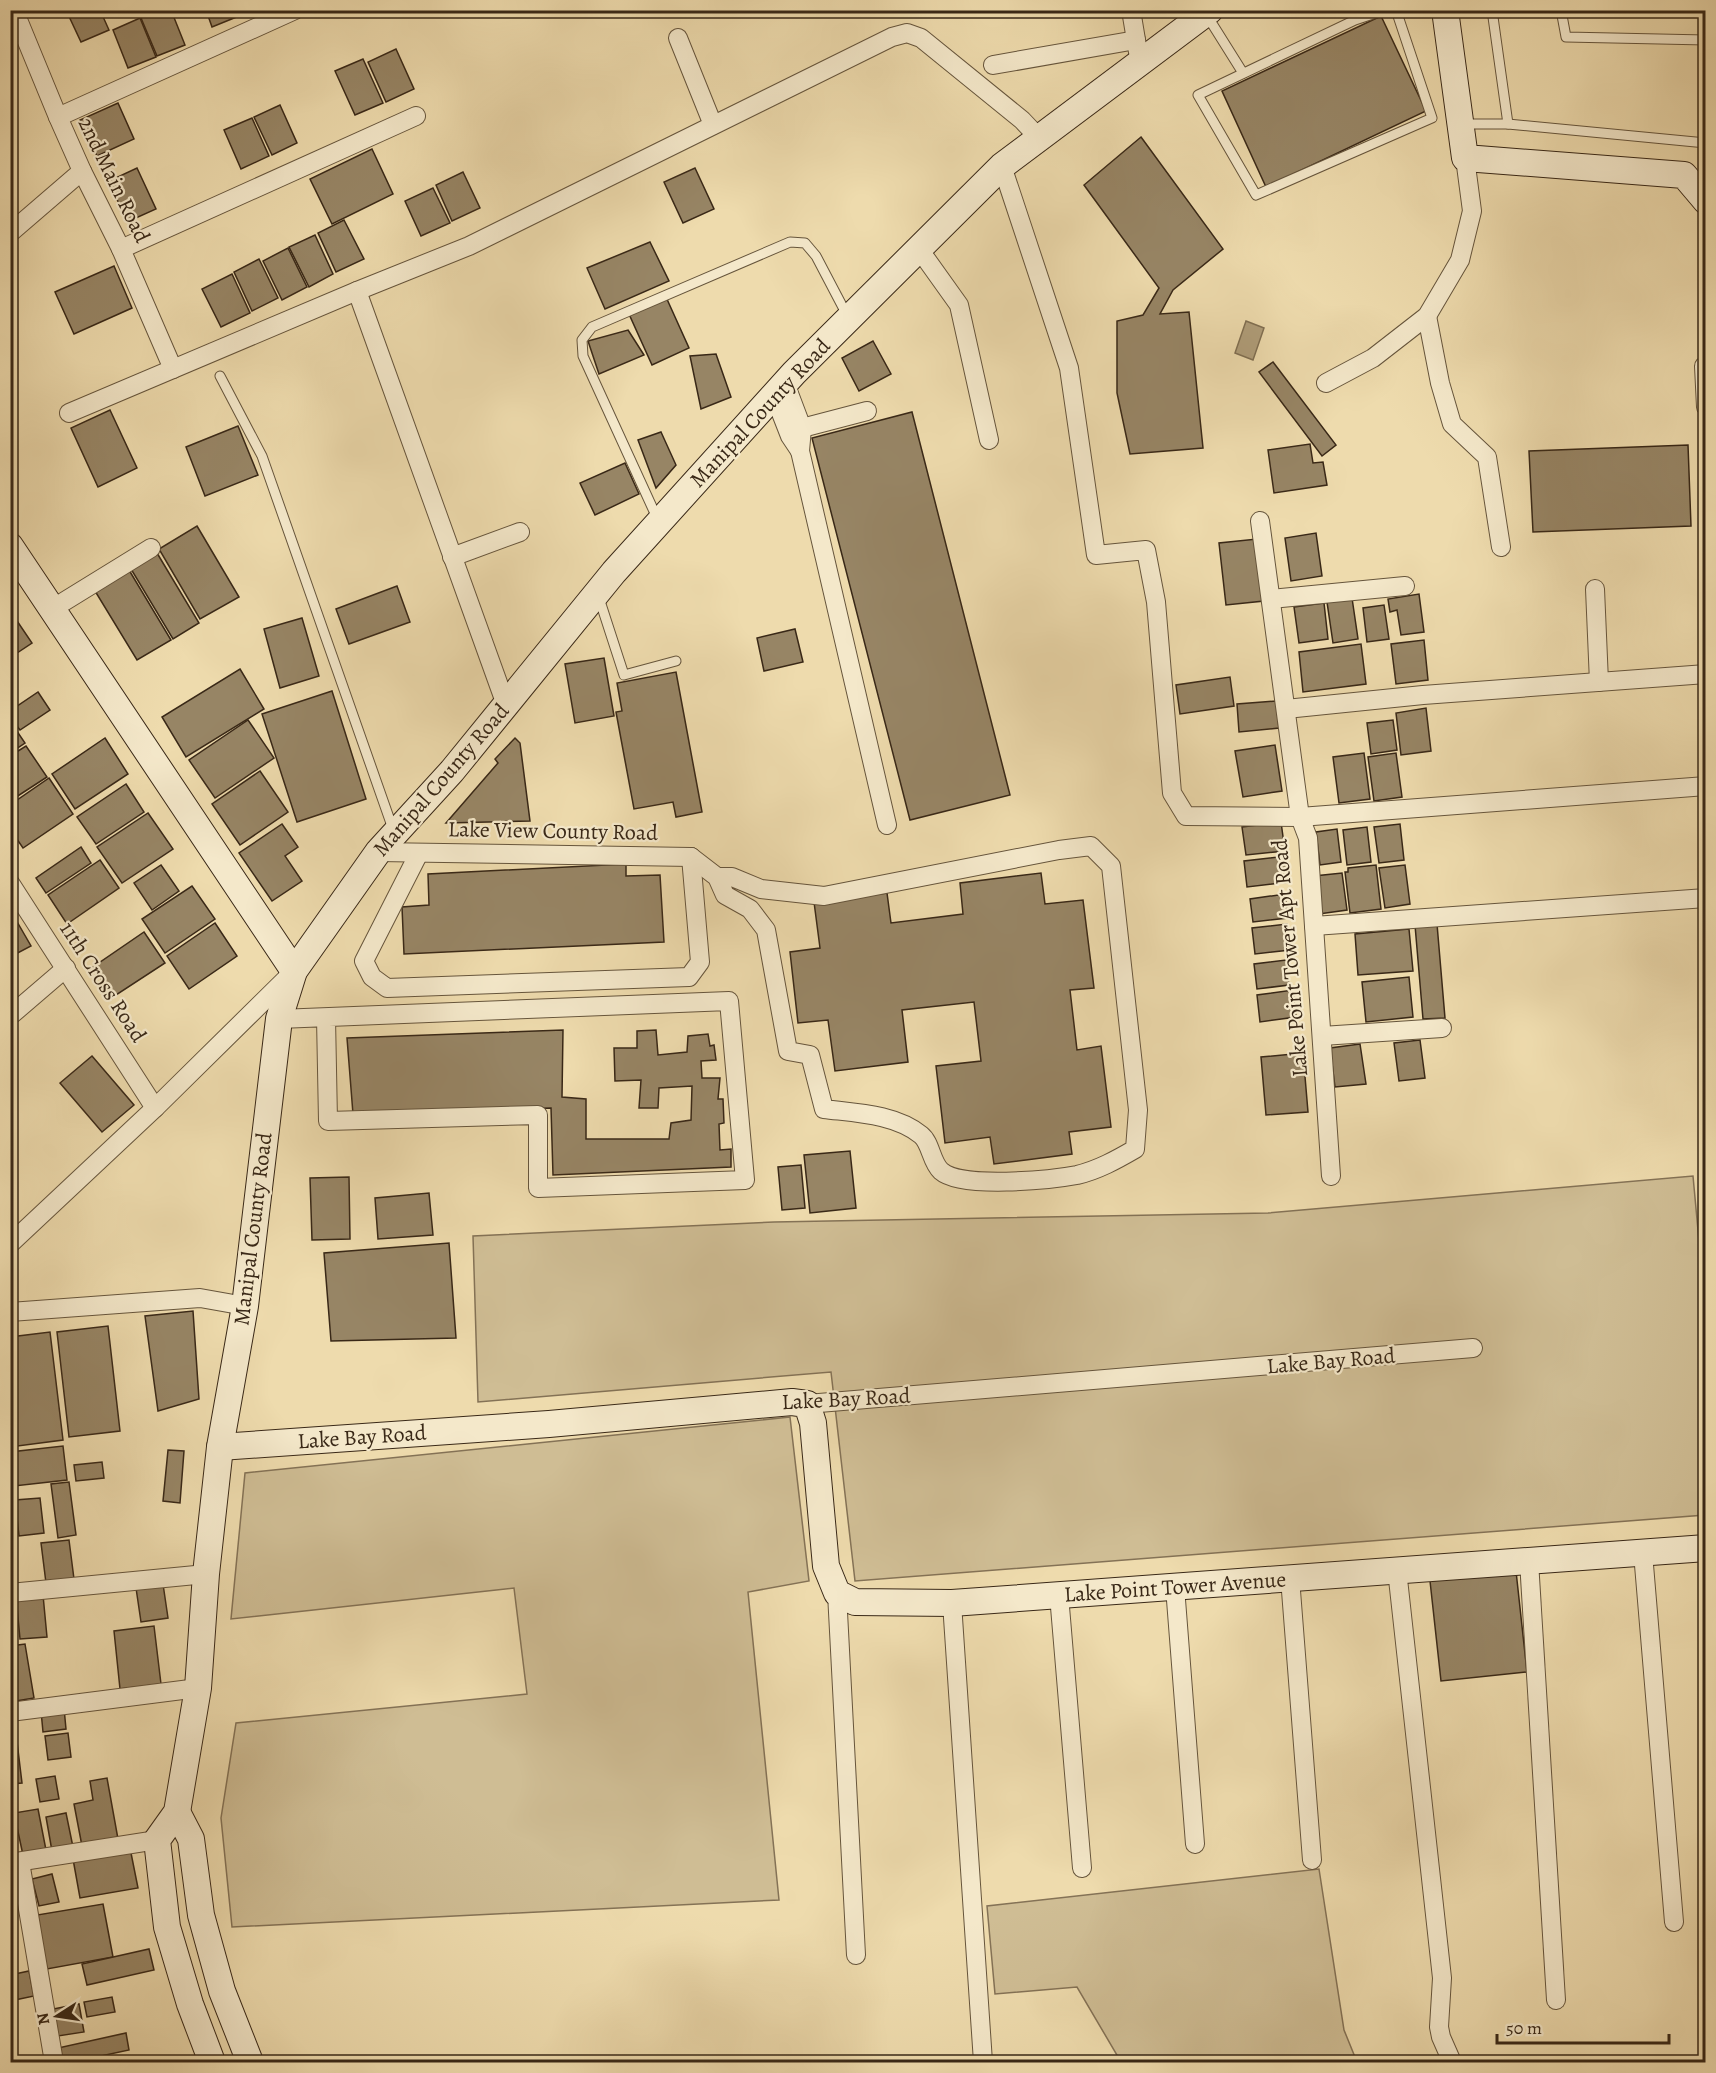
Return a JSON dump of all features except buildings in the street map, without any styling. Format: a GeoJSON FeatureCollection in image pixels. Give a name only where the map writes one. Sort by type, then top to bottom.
{"type":"FeatureCollection","features":[{"type":"Feature","properties":{"kind":"main road"},"geometry":{"type":"LineString","coordinates":[[1445,10],[1465,158],[1684,175],[1706,201]]}},
{"type":"Feature","properties":{"kind":"main road","name":"Manipal County Road"},"geometry":{"type":"LineString","coordinates":[[177,1812],[198,1688],[206,1574],[220,1447],[245,1306],[279,1019],[294,971],[378,852],[452,771],[598,592],[780,389],[1002,166],[1039,138],[1137,52],[1208,12]]}},
{"type":"Feature","properties":{"kind":"main road"},"geometry":{"type":"LineString","coordinates":[[10,546],[294,971]]}},
{"type":"Feature","properties":{"kind":"main road","name":"Lake Bay Road"},"geometry":{"type":"LineString","coordinates":[[220,1447],[549,1424],[792,1402],[807,1404]]}},
{"type":"Feature","properties":{"kind":"main road"},"geometry":{"type":"LineString","coordinates":[[807,1404],[813,1423],[826,1566],[837,1593]]}},
{"type":"Feature","properties":{"kind":"main road","name":"Lake Point Tower Avenue"},"geometry":{"type":"LineString","coordinates":[[837,1593],[855,1602],[952,1603],[1706,1548]]}},
{"type":"Feature","properties":{"kind":"main road"},"geometry":{"type":"LineString","coordinates":[[212,2062],[190,2004],[167,1927],[157,1840],[177,1812],[191,1839],[201,1915],[222,1992],[250,2062]]}},
{"type":"Feature","properties":{"kind":"street","name":"2nd Main Road"},"geometry":{"type":"LineString","coordinates":[[14,10],[58,117],[121,249],[173,369]]}},
{"type":"Feature","properties":{"kind":"street"},"geometry":{"type":"LineString","coordinates":[[58,117],[295,10]]}},
{"type":"Feature","properties":{"kind":"street"},"geometry":{"type":"LineString","coordinates":[[993,65],[1137,52],[1131,10]]}},
{"type":"Feature","properties":{"kind":"street"},"geometry":{"type":"LineString","coordinates":[[69,414],[357,291],[469,246],[892,37],[907,33],[921,38],[1022,120],[1039,138]]}},
{"type":"Feature","properties":{"kind":"street"},"geometry":{"type":"LineString","coordinates":[[678,38],[713,125]]}},
{"type":"Feature","properties":{"kind":"street"},"geometry":{"type":"LineString","coordinates":[[121,249],[416,116]]}},
{"type":"Feature","properties":{"kind":"street"},"geometry":{"type":"LineString","coordinates":[[1326,383],[1373,358],[1427,316],[1460,260],[1472,212],[1465,158]]}},
{"type":"Feature","properties":{"kind":"street","name":"Lake Point Tower Apt Road"},"geometry":{"type":"LineString","coordinates":[[1002,166],[1069,368],[1096,555],[1146,550],[1156,602],[1172,793],[1186,816],[1300,817],[1308,838],[1331,1176]]}},
{"type":"Feature","properties":{"kind":"street"},"geometry":{"type":"LineString","coordinates":[[10,233],[82,171]]}},
{"type":"Feature","properties":{"kind":"street"},"geometry":{"type":"LineString","coordinates":[[919,249],[959,304],[989,441]]}},
{"type":"Feature","properties":{"kind":"street"},"geometry":{"type":"LineString","coordinates":[[357,291],[506,705]]}},
{"type":"Feature","properties":{"kind":"street"},"geometry":{"type":"LineString","coordinates":[[1427,316],[1440,383],[1452,424],[1487,457],[1501,547]]}},
{"type":"Feature","properties":{"kind":"street"},"geometry":{"type":"LineString","coordinates":[[1704,366],[1706,407]]}},
{"type":"Feature","properties":{"kind":"street"},"geometry":{"type":"LineString","coordinates":[[780,389],[802,428],[800,451],[887,825]]}},
{"type":"Feature","properties":{"kind":"street"},"geometry":{"type":"LineString","coordinates":[[780,389],[790,436],[800,451]]}},
{"type":"Feature","properties":{"kind":"street"},"geometry":{"type":"LineString","coordinates":[[802,428],[867,411]]}},
{"type":"Feature","properties":{"kind":"street"},"geometry":{"type":"LineString","coordinates":[[1260,521],[1300,817],[1706,786]]}},
{"type":"Feature","properties":{"kind":"street"},"geometry":{"type":"LineString","coordinates":[[452,557],[520,532]]}},
{"type":"Feature","properties":{"kind":"street"},"geometry":{"type":"LineString","coordinates":[[52,609],[151,548]]}},
{"type":"Feature","properties":{"kind":"street"},"geometry":{"type":"LineString","coordinates":[[1271,599],[1405,586]]}},
{"type":"Feature","properties":{"kind":"street"},"geometry":{"type":"LineString","coordinates":[[1595,589],[1599,682]]}},
{"type":"Feature","properties":{"kind":"street"},"geometry":{"type":"LineString","coordinates":[[1286,709],[1423,695],[1706,675]]}},
{"type":"Feature","properties":{"kind":"street"},"geometry":{"type":"LineString","coordinates":[[691,857],[717,878],[724,895],[750,909],[766,930],[789,1051],[810,1055],[825,1109],[868,1114],[895,1121],[922,1136],[941,1171],[967,1181],[1021,1181],[1077,1175],[1106,1166],[1135,1149],[1138,1110],[1111,866],[1091,846],[1059,850],[824,896],[761,889],[732,877],[717,878]]}},
{"type":"Feature","properties":{"kind":"street","name":"Lake View County Road"},"geometry":{"type":"LineString","coordinates":[[378,852],[691,857]]}},
{"type":"Feature","properties":{"kind":"street"},"geometry":{"type":"LineString","coordinates":[[419,853],[364,961],[372,977],[387,988],[689,977],[700,962],[691,857]]}},
{"type":"Feature","properties":{"kind":"street","name":"11th Cross Road"},"geometry":{"type":"LineString","coordinates":[[10,883],[155,1108]]}},
{"type":"Feature","properties":{"kind":"street"},"geometry":{"type":"LineString","coordinates":[[750,909],[761,889]]}},
{"type":"Feature","properties":{"kind":"street"},"geometry":{"type":"LineString","coordinates":[[1314,926],[1706,898]]}},
{"type":"Feature","properties":{"kind":"street"},"geometry":{"type":"LineString","coordinates":[[10,1016],[66,968]]}},
{"type":"Feature","properties":{"kind":"street"},"geometry":{"type":"LineString","coordinates":[[10,1244],[155,1108],[294,971]]}},
{"type":"Feature","properties":{"kind":"street"},"geometry":{"type":"LineString","coordinates":[[279,1019],[729,1001],[745,1180],[538,1188],[538,1115],[328,1121],[326,1018]]}},
{"type":"Feature","properties":{"kind":"street"},"geometry":{"type":"LineString","coordinates":[[1322,1036],[1442,1028]]}},
{"type":"Feature","properties":{"kind":"street"},"geometry":{"type":"LineString","coordinates":[[10,1312],[200,1298],[245,1306]]}},
{"type":"Feature","properties":{"kind":"street","name":"Lake Bay Road"},"geometry":{"type":"LineString","coordinates":[[807,1404],[1473,1348]]}},
{"type":"Feature","properties":{"kind":"street"},"geometry":{"type":"LineString","coordinates":[[1643,1553],[1674,1922]]}},
{"type":"Feature","properties":{"kind":"street"},"geometry":{"type":"LineString","coordinates":[[1529,1561],[1557,2000]]}},
{"type":"Feature","properties":{"kind":"street"},"geometry":{"type":"LineString","coordinates":[[1397,1570],[1442,1978],[1439,2027],[1452,2062]]}},
{"type":"Feature","properties":{"kind":"street"},"geometry":{"type":"LineString","coordinates":[[10,1593],[206,1574]]}},
{"type":"Feature","properties":{"kind":"street"},"geometry":{"type":"LineString","coordinates":[[1290,1578],[1312,1860]]}},
{"type":"Feature","properties":{"kind":"street"},"geometry":{"type":"LineString","coordinates":[[1175,1587],[1195,1844]]}},
{"type":"Feature","properties":{"kind":"street"},"geometry":{"type":"LineString","coordinates":[[837,1593],[856,1954]]}},
{"type":"Feature","properties":{"kind":"street"},"geometry":{"type":"LineString","coordinates":[[1059,1595],[1082,1868]]}},
{"type":"Feature","properties":{"kind":"street"},"geometry":{"type":"LineString","coordinates":[[952,1603],[983,2062]]}},
{"type":"Feature","properties":{"kind":"street"},"geometry":{"type":"LineString","coordinates":[[10,1712],[198,1688]]}},
{"type":"Feature","properties":{"kind":"street"},"geometry":{"type":"LineString","coordinates":[[54,2062],[15,1862],[157,1840]]}},
{"type":"Feature","properties":{"kind":"lane"},"geometry":{"type":"LineString","coordinates":[[1385,10],[1354,15],[1198,95],[1256,195],[1432,118],[1396,10]]}},
{"type":"Feature","properties":{"kind":"lane"},"geometry":{"type":"LineString","coordinates":[[1492,10],[1508,124]]}},
{"type":"Feature","properties":{"kind":"lane"},"geometry":{"type":"LineString","coordinates":[[1561,10],[1566,37],[1706,40]]}},
{"type":"Feature","properties":{"kind":"lane"},"geometry":{"type":"LineString","coordinates":[[1208,12],[1243,73]]}},
{"type":"Feature","properties":{"kind":"lane"},"geometry":{"type":"LineString","coordinates":[[1461,124],[1508,124],[1706,143]]}},
{"type":"Feature","properties":{"kind":"lane"},"geometry":{"type":"LineString","coordinates":[[659,522],[583,356],[582,340],[592,327],[790,242],[805,243],[816,256],[849,319]]}},
{"type":"Feature","properties":{"kind":"lane"},"geometry":{"type":"LineString","coordinates":[[219,376],[262,456],[395,834]]}},
{"type":"Feature","properties":{"kind":"lane"},"geometry":{"type":"LineString","coordinates":[[598,592],[624,675],[676,661]]}},
{"type":"Feature","properties":{"kind":"shaded area"},"geometry":{"type":"Polygon","coordinates":[[[1246,321],[1264,328],[1253,360],[1235,353],[1246,321]]]}},
{"type":"Feature","properties":{"kind":"shaded area"},"geometry":{"type":"Polygon","coordinates":[[[1693,1176],[1706,1317],[1705,1515],[855,1581],[831,1372],[478,1402],[473,1236],[774,1222],[1268,1213],[1693,1176]]]}},
{"type":"Feature","properties":{"kind":"shaded area"},"geometry":{"type":"Polygon","coordinates":[[[790,1417],[809,1581],[748,1592],[779,1900],[232,1927],[221,1818],[236,1723],[527,1694],[514,1588],[231,1619],[245,1473],[790,1417]]]}},
{"type":"Feature","properties":{"kind":"shaded area"},"geometry":{"type":"Polygon","coordinates":[[[1319,1869],[1344,2030],[1357,2062],[1121,2062],[1077,1987],[995,1994],[987,1906],[1319,1869]]]}}]}
